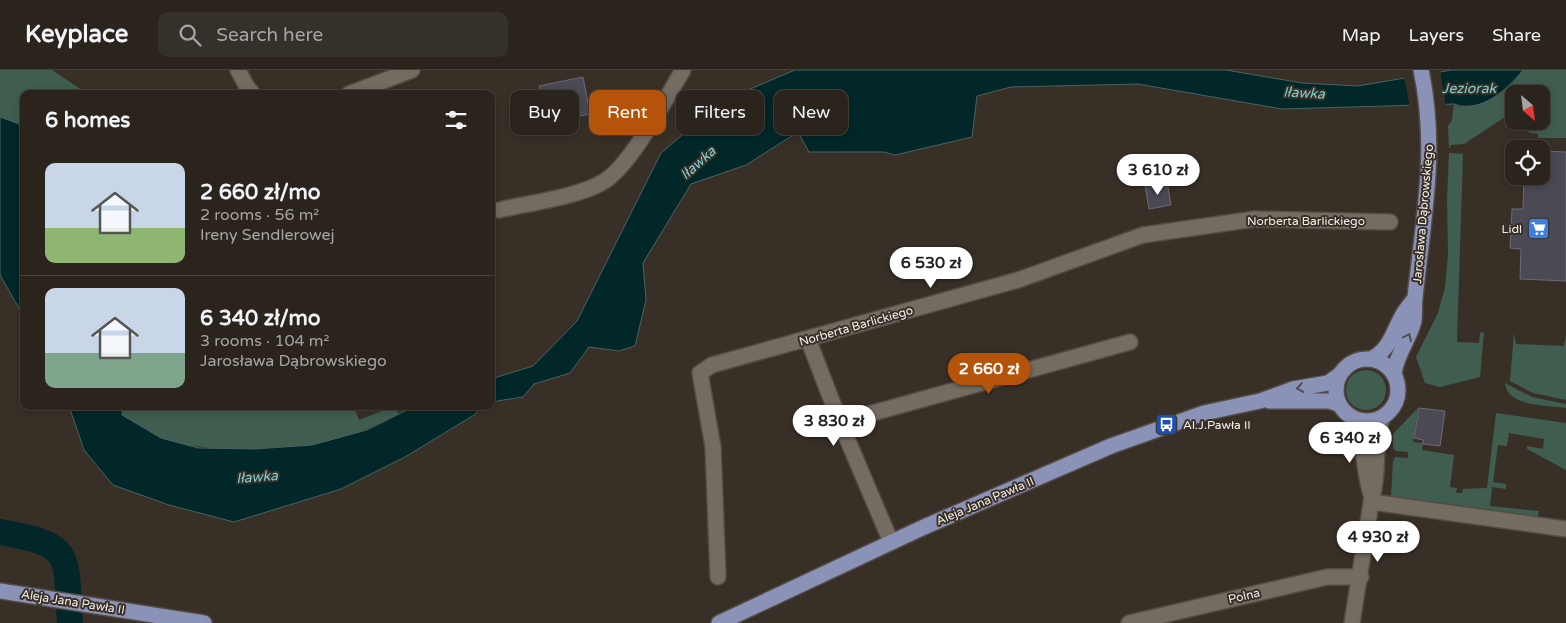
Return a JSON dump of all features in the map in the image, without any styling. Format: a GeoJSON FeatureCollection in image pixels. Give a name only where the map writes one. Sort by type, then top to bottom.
{"type":"FeatureCollection","features":[{"type":"Feature","properties":{"kind":"main road","name":"Jarosława Dąbrowskiego"},"geometry":{"type":"LineString","coordinates":[[1394,374],[1395,363],[1414,319],[1428,189],[1429,125],[1421,70]]}},
{"type":"Feature","properties":{"kind":"main road","name":"Jarosława Dąbrowskiego"},"geometry":{"type":"LineString","coordinates":[[1371,359],[1380,354],[1387,346],[1401,317],[1415,298]]}},
{"type":"Feature","properties":{"kind":"main road"},"geometry":{"type":"LineString","coordinates":[[1371,359],[1380,362],[1394,374],[1397,382],[1397,399],[1394,407],[1382,418],[1367,422],[1352,418],[1338,404],[1335,389],[1339,375],[1352,362],[1371,359]]}},
{"type":"Feature","properties":{"kind":"main road","name":"Aleja Jana Pawła II"},"geometry":{"type":"LineString","coordinates":[[718,623],[891,542],[1110,446],[1204,413],[1260,401],[1293,389],[1328,383],[1339,375]]}},
{"type":"Feature","properties":{"kind":"main road","name":"Aleja Jana Pawła II"},"geometry":{"type":"LineString","coordinates":[[1260,401],[1329,401],[1338,404]]}},
{"type":"Feature","properties":{"kind":"main road","name":"Aleja Jana Pawła II"},"geometry":{"type":"LineString","coordinates":[[0,591],[204,623]]}},
{"type":"Feature","properties":{"kind":"street"},"geometry":{"type":"LineString","coordinates":[[238,70],[250,90]]}},
{"type":"Feature","properties":{"kind":"street"},"geometry":{"type":"LineString","coordinates":[[360,90],[412,70]]}},
{"type":"Feature","properties":{"kind":"street"},"geometry":{"type":"LineString","coordinates":[[499,210],[581,191],[603,182],[621,168],[683,70]]}},
{"type":"Feature","properties":{"kind":"street","name":"Norberta Barlickiego"},"geometry":{"type":"LineString","coordinates":[[718,577],[714,447],[700,373],[712,365],[1018,280],[1144,235],[1255,218],[1390,222]]}},
{"type":"Feature","properties":{"kind":"street"},"geometry":{"type":"LineString","coordinates":[[808,339],[840,422],[891,542]]}},
{"type":"Feature","properties":{"kind":"street"},"geometry":{"type":"LineString","coordinates":[[840,422],[1130,342]]}},
{"type":"Feature","properties":{"kind":"street"},"geometry":{"type":"LineString","coordinates":[[1352,418],[1361,438],[1366,481],[1372,500]]}},
{"type":"Feature","properties":{"kind":"street"},"geometry":{"type":"LineString","coordinates":[[1352,623],[1361,577],[1372,500],[1377,482],[1377,437],[1382,418]]}},
{"type":"Feature","properties":{"kind":"street"},"geometry":{"type":"LineString","coordinates":[[1372,500],[1566,529]]}},
{"type":"Feature","properties":{"kind":"street","name":"Polna"},"geometry":{"type":"LineString","coordinates":[[1129,623],[1328,577],[1361,577]]}},
{"type":"Feature","properties":{"kind":"green space"},"geometry":{"type":"Polygon","coordinates":[[[0,70],[52,70],[82,90],[20,90],[20,124],[0,117],[0,70]]]}},
{"type":"Feature","properties":{"kind":"green space"},"geometry":{"type":"Polygon","coordinates":[[[1523,70],[1566,70],[1566,138],[1538,138],[1538,134],[1530,133],[1526,130],[1550,130],[1550,85],[1508,85],[1512,83],[1523,70]]]}},
{"type":"Feature","properties":{"kind":"green space"},"geometry":{"type":"Polygon","coordinates":[[[1505,86],[1505,117],[1464,144],[1451,145],[1449,149],[1448,126],[1452,120],[1454,104],[1460,107],[1505,86]]]}},
{"type":"Feature","properties":{"kind":"green space"},"geometry":{"type":"Polygon","coordinates":[[[1449,153],[1463,154],[1457,342],[1479,343],[1480,333],[1484,332],[1480,377],[1440,387],[1425,383],[1416,357],[1438,313],[1445,287],[1448,254],[1447,200],[1449,153]]]}},
{"type":"Feature","properties":{"kind":"green space"},"geometry":{"type":"Polygon","coordinates":[[[1514,333],[1516,344],[1564,346],[1566,335],[1566,400],[1533,393],[1510,381],[1514,333]]]}},
{"type":"Feature","properties":{"kind":"green space"},"geometry":{"type":"Polygon","coordinates":[[[1370,370],[1377,373],[1383,379],[1386,390],[1385,398],[1377,407],[1370,410],[1362,410],[1355,407],[1347,398],[1346,386],[1349,379],[1358,371],[1370,370]]]}},
{"type":"Feature","properties":{"kind":"green space"},"geometry":{"type":"Polygon","coordinates":[[[1505,383],[1532,397],[1566,404],[1566,408],[1520,401],[1507,391],[1505,383]]]}},
{"type":"Feature","properties":{"kind":"green space"},"geometry":{"type":"Polygon","coordinates":[[[1418,408],[1413,442],[1423,443],[1422,450],[1454,455],[1450,487],[1457,488],[1456,493],[1462,493],[1463,489],[1487,488],[1496,413],[1566,423],[1566,470],[1527,449],[1527,446],[1543,449],[1544,439],[1509,433],[1507,446],[1498,445],[1493,482],[1506,484],[1506,489],[1492,487],[1490,506],[1539,511],[1537,518],[1391,496],[1393,461],[1395,457],[1408,458],[1408,452],[1396,451],[1393,448],[1393,434],[1418,408]]]}},
{"type":"Feature","properties":{"kind":"green space"},"geometry":{"type":"Polygon","coordinates":[[[122,410],[355,410],[359,420],[384,410],[396,410],[399,414],[357,433],[324,443],[257,450],[214,448],[176,443],[151,433],[121,415],[122,410]]]}},
{"type":"Feature","properties":{"kind":"water"},"geometry":{"type":"Polygon","coordinates":[[[795,70],[1226,70],[1302,83],[1358,86],[1452,70],[1523,70],[1510,85],[1505,85],[1505,89],[1502,92],[1484,103],[1474,106],[1454,104],[1282,109],[1138,84],[1011,87],[977,96],[972,137],[895,155],[884,152],[809,152],[800,135],[848,135],[848,90],[774,90],[774,135],[793,135],[746,165],[691,184],[643,263],[646,300],[635,346],[619,351],[589,347],[570,373],[534,384],[523,397],[495,401],[495,378],[533,366],[577,321],[661,153],[682,135],[764,135],[764,90],[748,90],[795,70]]]}},
{"type":"Feature","properties":{"kind":"water"},"geometry":{"type":"Polygon","coordinates":[[[0,117],[20,124],[20,310],[0,275],[0,117]]]}},
{"type":"Feature","properties":{"kind":"water","name":"Iławka"},"geometry":{"type":"Polygon","coordinates":[[[70,410],[122,410],[122,415],[161,438],[198,448],[255,449],[312,445],[367,430],[407,410],[479,410],[474,415],[405,457],[341,489],[234,522],[169,505],[113,485],[84,450],[70,410]]]}},
{"type":"Feature","properties":{"kind":"pier"},"geometry":{"type":"Polygon","coordinates":[[[1440,70],[1446,107],[1410,108],[1404,76],[1440,70]]]}},
{"type":"Feature","properties":{"kind":"building"},"geometry":{"type":"Polygon","coordinates":[[[583,77],[589,114],[579,116],[579,90],[540,90],[539,86],[583,77]]]}},
{"type":"Feature","properties":{"kind":"building","name":"Lidl"},"geometry":{"type":"Polygon","coordinates":[[[1550,151],[1566,152],[1566,281],[1520,279],[1521,249],[1510,248],[1512,209],[1523,209],[1524,185],[1550,185],[1550,151]]]}},
{"type":"Feature","properties":{"kind":"building"},"geometry":{"type":"Polygon","coordinates":[[[1167,182],[1171,205],[1149,209],[1145,186],[1167,182]]]}},
{"type":"Feature","properties":{"kind":"building"},"geometry":{"type":"Polygon","coordinates":[[[1419,408],[1445,411],[1440,446],[1423,444],[1423,440],[1414,438],[1419,408]]]}},
{"type":"Feature","properties":{"kind":"waterway"},"geometry":{"type":"LineString","coordinates":[[0,532],[42,542],[54,548],[61,556],[68,581],[70,623]]}},
{"type":"Feature","properties":{"kind":"place","name":"Lidl"},"geometry":{"type":"Point","coordinates":[1538,229]}},
{"type":"Feature","properties":{"kind":"place","name":"Al.J.Pawła II"},"geometry":{"type":"Point","coordinates":[1167,425]}},
{"type":"Feature","properties":{"kind":"water label","name":"Jeziorak"},"geometry":{"type":"Point","coordinates":[1469,88]}}]}
